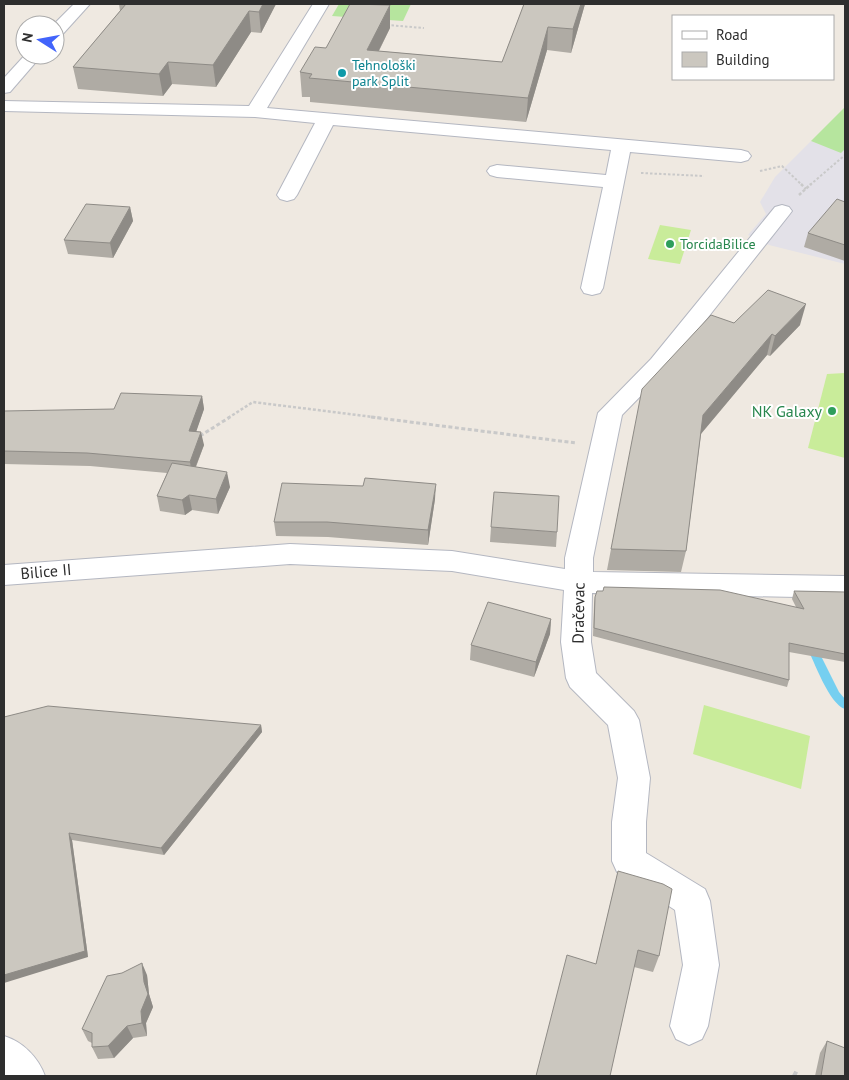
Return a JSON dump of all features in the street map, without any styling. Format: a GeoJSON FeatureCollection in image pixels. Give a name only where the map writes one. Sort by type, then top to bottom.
{"type":"FeatureCollection","features":[{"type":"Feature","properties":{"kind":"street"},"geometry":{"type":"LineString","coordinates":[[65,22],[82,4]]}},
{"type":"Feature","properties":{"kind":"street"},"geometry":{"type":"LineString","coordinates":[[255,112],[321,4]]}},
{"type":"Feature","properties":{"kind":"street"},"geometry":{"type":"LineString","coordinates":[[4,88],[25,65]]}},
{"type":"Feature","properties":{"kind":"street"},"geometry":{"type":"LineString","coordinates":[[4,106],[255,112],[741,156]]}},
{"type":"Feature","properties":{"kind":"street"},"geometry":{"type":"LineString","coordinates":[[287,195],[326,118]]}},
{"type":"Feature","properties":{"kind":"street"},"geometry":{"type":"LineString","coordinates":[[592,288],[622,145]]}},
{"type":"Feature","properties":{"kind":"street"},"geometry":{"type":"LineString","coordinates":[[497,171],[614,182]]}},
{"type":"Feature","properties":{"kind":"street","name":"Dračevac"},"geometry":{"type":"LineString","coordinates":[[689,1026],[701,965],[692,901],[629,861],[629,822],[634,778],[623,720],[581,678],[576,642],[579,558],[610,412],[658,364],[782,210]]}},
{"type":"Feature","properties":{"kind":"street","name":"Bilice II"},"geometry":{"type":"LineString","coordinates":[[4,575],[290,554],[452,561],[578,582],[845,587]]}},
{"type":"Feature","properties":{"kind":"street"},"geometry":{"type":"LineString","coordinates":[[4,1055],[25,1076]]}},
{"type":"Feature","properties":{"kind":"path"},"geometry":{"type":"LineString","coordinates":[[386,25],[424,28]]}},
{"type":"Feature","properties":{"kind":"path"},"geometry":{"type":"LineString","coordinates":[[782,210],[845,155]]}},
{"type":"Feature","properties":{"kind":"path"},"geometry":{"type":"LineString","coordinates":[[200,436],[253,402],[604,447]]}},
{"type":"Feature","properties":{"kind":"path"},"geometry":{"type":"LineString","coordinates":[[794,1076],[798,1070]]}},
{"type":"Feature","properties":{"kind":"shaded area"},"geometry":{"type":"Polygon","coordinates":[[[811,141],[841,152],[845,149],[845,264],[769,245],[748,235],[766,214],[760,202],[775,177],[811,141]]]}},
{"type":"Feature","properties":{"kind":"green space"},"geometry":{"type":"Polygon","coordinates":[[[339,4],[411,4],[403,21],[332,16],[339,4]]]}},
{"type":"Feature","properties":{"kind":"green space"},"geometry":{"type":"Polygon","coordinates":[[[845,107],[845,149],[841,153],[811,141],[845,107]]]}},
{"type":"Feature","properties":{"kind":"green space","name":"TorcidaBilice"},"geometry":{"type":"Polygon","coordinates":[[[660,225],[691,230],[680,264],[648,259],[660,225]]]}},
{"type":"Feature","properties":{"kind":"green space","name":"NK Galaxy"},"geometry":{"type":"Polygon","coordinates":[[[845,373],[845,458],[808,448],[827,374],[845,373]]]}},
{"type":"Feature","properties":{"kind":"green space"},"geometry":{"type":"Polygon","coordinates":[[[704,705],[810,736],[801,789],[693,754],[704,705]]]}},
{"type":"Feature","properties":{"kind":"building"},"geometry":{"type":"Polygon","coordinates":[[[126,4],[263,4],[259,12],[249,11],[213,65],[168,62],[159,74],[73,67],[126,4]]]}},
{"type":"Feature","properties":{"kind":"building"},"geometry":{"type":"Polygon","coordinates":[[[350,4],[390,5],[367,50],[502,62],[524,4],[581,4],[573,29],[548,27],[528,98],[309,78],[312,74],[300,72],[315,47],[326,48],[350,4]]]}},
{"type":"Feature","properties":{"kind":"building"},"geometry":{"type":"Polygon","coordinates":[[[837,199],[845,202],[845,245],[808,233],[837,199]]]}},
{"type":"Feature","properties":{"kind":"building"},"geometry":{"type":"Polygon","coordinates":[[[86,204],[130,207],[110,243],[64,240],[86,204]]]}},
{"type":"Feature","properties":{"kind":"building"},"geometry":{"type":"Polygon","coordinates":[[[768,290],[806,304],[775,336],[772,334],[703,415],[686,551],[611,549],[642,389],[711,315],[734,323],[768,290]]]}},
{"type":"Feature","properties":{"kind":"building"},"geometry":{"type":"Polygon","coordinates":[[[121,393],[202,396],[189,431],[201,432],[190,462],[87,453],[4,451],[4,411],[114,409],[121,393]]]}},
{"type":"Feature","properties":{"kind":"building"},"geometry":{"type":"Polygon","coordinates":[[[172,463],[227,472],[216,499],[189,495],[182,500],[157,496],[172,463]]]}},
{"type":"Feature","properties":{"kind":"building"},"geometry":{"type":"Polygon","coordinates":[[[365,478],[436,484],[428,530],[327,522],[274,522],[282,483],[363,486],[365,478]]]}},
{"type":"Feature","properties":{"kind":"building"},"geometry":{"type":"Polygon","coordinates":[[[494,492],[559,496],[557,532],[491,527],[494,492]]]}},
{"type":"Feature","properties":{"kind":"building"},"geometry":{"type":"Polygon","coordinates":[[[604,587],[720,590],[804,609],[794,591],[845,592],[845,654],[789,643],[789,680],[594,628],[595,597],[597,591],[603,591],[604,587]]]}},
{"type":"Feature","properties":{"kind":"building"},"geometry":{"type":"Polygon","coordinates":[[[488,602],[551,619],[536,662],[471,645],[488,602]]]}},
{"type":"Feature","properties":{"kind":"building"},"geometry":{"type":"Polygon","coordinates":[[[48,706],[261,725],[161,848],[69,833],[85,951],[4,975],[4,717],[48,706]]]}},
{"type":"Feature","properties":{"kind":"building"},"geometry":{"type":"Polygon","coordinates":[[[618,871],[663,884],[672,889],[659,956],[638,950],[610,1076],[536,1076],[567,955],[596,964],[618,871]]]}},
{"type":"Feature","properties":{"kind":"building"},"geometry":{"type":"Polygon","coordinates":[[[142,963],[144,982],[148,994],[141,1011],[142,1023],[127,1026],[108,1046],[92,1047],[92,1033],[82,1029],[107,976],[122,973],[142,963]]]}},
{"type":"Feature","properties":{"kind":"building"},"geometry":{"type":"Polygon","coordinates":[[[827,1041],[845,1048],[845,1076],[821,1076],[827,1041]]]}},
{"type":"Feature","properties":{"kind":"waterway"},"geometry":{"type":"LineString","coordinates":[[811,645],[835,695],[845,705]]}},
{"type":"Feature","properties":{"kind":"place","name":"Tehnološki park Split"},"geometry":{"type":"Point","coordinates":[342,73]}},
{"type":"Feature","properties":{"kind":"place","name":"TorcidaBilice"},"geometry":{"type":"Point","coordinates":[670,244]}},
{"type":"Feature","properties":{"kind":"place","name":"NK Galaxy"},"geometry":{"type":"Point","coordinates":[832,411]}}]}
